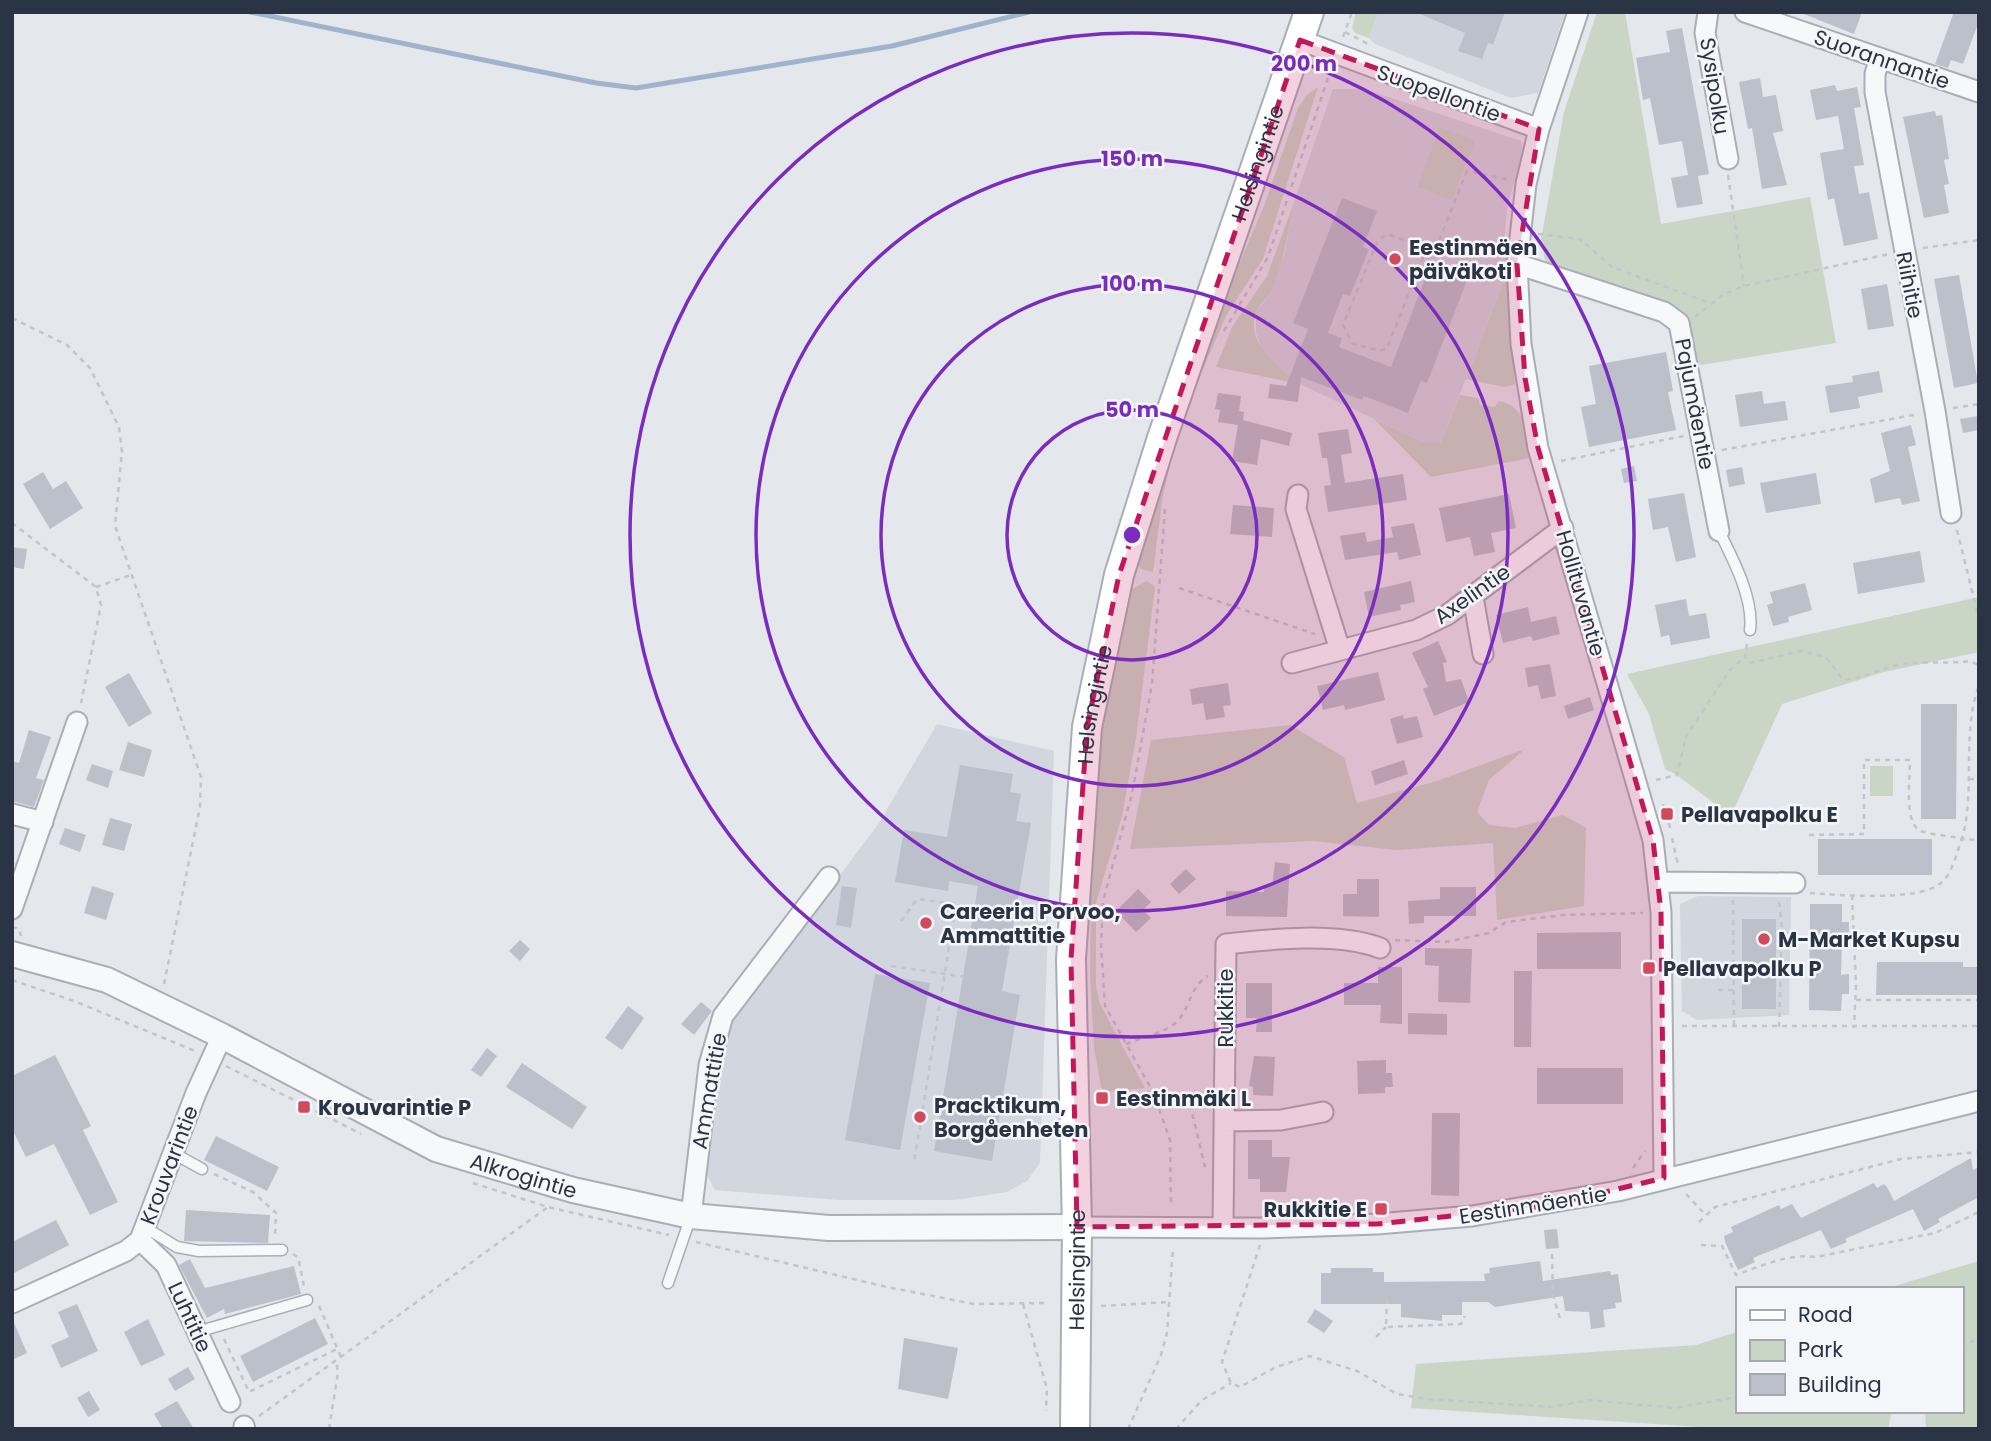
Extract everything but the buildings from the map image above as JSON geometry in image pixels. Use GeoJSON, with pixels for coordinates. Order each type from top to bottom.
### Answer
{"type":"FeatureCollection","features":[{"type":"Feature","properties":{"kind":"main road","name":"Helsingintie"},"geometry":{"type":"LineString","coordinates":[[1075,1429],[1077,1227],[1071,959],[1087,727],[1119,575],[1162,438],[1309,12]]}},
{"type":"Feature","properties":{"kind":"street","name":"Hollituvantie"},"geometry":{"type":"LineString","coordinates":[[1578,12],[1539,129],[1526,184],[1517,264],[1526,386],[1538,448],[1653,840],[1659,882],[1663,1003],[1664,1178]]}},
{"type":"Feature","properties":{"kind":"street","name":"Sysipolku"},"geometry":{"type":"LineString","coordinates":[[1708,12],[1705,33],[1728,159]]}},
{"type":"Feature","properties":{"kind":"street","name":"Suorannantie"},"geometry":{"type":"LineString","coordinates":[[1745,12],[1796,20],[1880,58],[1977,87]]}},
{"type":"Feature","properties":{"kind":"street","name":"Suopellontie"},"geometry":{"type":"LineString","coordinates":[[1300,40],[1539,129]]}},
{"type":"Feature","properties":{"kind":"street","name":"Riihitie"},"geometry":{"type":"LineString","coordinates":[[1880,58],[1875,74],[1875,92],[1935,411],[1951,513]]}},
{"type":"Feature","properties":{"kind":"street","name":"Pajumäentie"},"geometry":{"type":"LineString","coordinates":[[1517,264],[1664,312],[1679,323],[1719,531]]}},
{"type":"Feature","properties":{"kind":"street"},"geometry":{"type":"LineString","coordinates":[[1298,495],[1296,509],[1338,642]]}},
{"type":"Feature","properties":{"kind":"street","name":"Axelintie"},"geometry":{"type":"LineString","coordinates":[[1292,663],[1338,642],[1416,630],[1473,597],[1563,528]]}},
{"type":"Feature","properties":{"kind":"street"},"geometry":{"type":"LineString","coordinates":[[1473,597],[1483,654]]}},
{"type":"Feature","properties":{"kind":"street"},"geometry":{"type":"LineString","coordinates":[[12,909],[77,722]]}},
{"type":"Feature","properties":{"kind":"street"},"geometry":{"type":"LineString","coordinates":[[12,814],[43,822]]}},
{"type":"Feature","properties":{"kind":"street","name":"Ammattitie"},"geometry":{"type":"LineString","coordinates":[[691,1216],[709,1065],[723,1016],[829,877]]}},
{"type":"Feature","properties":{"kind":"street"},"geometry":{"type":"LineString","coordinates":[[1659,882],[1787,888]]}},
{"type":"Feature","properties":{"kind":"street","name":"Rukkitie"},"geometry":{"type":"LineString","coordinates":[[1223,1227],[1226,944],[1271,939],[1363,942],[1380,948]]}},
{"type":"Feature","properties":{"kind":"street","name":"Alkrogintie"},"geometry":{"type":"LineString","coordinates":[[12,954],[107,981],[222,1036],[436,1149],[573,1190],[691,1216],[829,1228],[1077,1227]]}},
{"type":"Feature","properties":{"kind":"street","name":"Krouvarintie"},"geometry":{"type":"LineString","coordinates":[[12,1303],[127,1251],[143,1234],[172,1153],[222,1036]]}},
{"type":"Feature","properties":{"kind":"street","name":"Eestinmäentie"},"geometry":{"type":"LineString","coordinates":[[1077,1227],[1377,1224],[1472,1216],[1570,1201],[1979,1101]]}},
{"type":"Feature","properties":{"kind":"street"},"geometry":{"type":"LineString","coordinates":[[1225,1121],[1281,1120],[1323,1112]]}},
{"type":"Feature","properties":{"kind":"street","name":"Luhtitie"},"geometry":{"type":"LineString","coordinates":[[143,1234],[166,1265],[230,1402]]}},
{"type":"Feature","properties":{"kind":"lane"},"geometry":{"type":"LineString","coordinates":[[1719,531],[1748,603],[1752,617],[1750,630]]}},
{"type":"Feature","properties":{"kind":"lane"},"geometry":{"type":"LineString","coordinates":[[172,1153],[202,1169]]}},
{"type":"Feature","properties":{"kind":"lane"},"geometry":{"type":"LineString","coordinates":[[668,1283],[691,1216]]}},
{"type":"Feature","properties":{"kind":"lane"},"geometry":{"type":"LineString","coordinates":[[143,1234],[177,1247],[199,1251],[278,1250]]}},
{"type":"Feature","properties":{"kind":"lane"},"geometry":{"type":"LineString","coordinates":[[197,1332],[307,1300]]}},
{"type":"Feature","properties":{"kind":"path"},"geometry":{"type":"LineString","coordinates":[[1222,338],[1268,257],[1352,12]]}},
{"type":"Feature","properties":{"kind":"path"},"geometry":{"type":"LineString","coordinates":[[1728,159],[1728,183],[1744,286]]}},
{"type":"Feature","properties":{"kind":"path"},"geometry":{"type":"LineString","coordinates":[[1427,248],[1387,348],[1380,351],[1352,343],[1343,326],[1378,240],[1387,234],[1427,248],[1435,251],[1467,171],[1516,181]]}},
{"type":"Feature","properties":{"kind":"path"},"geometry":{"type":"LineString","coordinates":[[1532,233],[1580,239],[1612,267],[1710,303]]}},
{"type":"Feature","properties":{"kind":"path"},"geometry":{"type":"LineString","coordinates":[[1680,331],[1710,303],[1744,286],[1903,251],[1979,240]]}},
{"type":"Feature","properties":{"kind":"path"},"geometry":{"type":"LineString","coordinates":[[12,318],[67,345],[90,368],[119,427],[122,451],[115,526],[201,778],[200,807],[158,1006]]}},
{"type":"Feature","properties":{"kind":"path"},"geometry":{"type":"LineString","coordinates":[[1705,453],[1979,404]]}},
{"type":"Feature","properties":{"kind":"path"},"geometry":{"type":"LineString","coordinates":[[1557,462],[1701,433]]}},
{"type":"Feature","properties":{"kind":"path"},"geometry":{"type":"LineString","coordinates":[[1166,503],[1152,684],[1132,794],[1103,901],[1102,991],[1105,1006],[1153,1092],[1170,1140],[1171,1205]]}},
{"type":"Feature","properties":{"kind":"path"},"geometry":{"type":"LineString","coordinates":[[12,523],[96,587],[101,605],[77,722]]}},
{"type":"Feature","properties":{"kind":"path"},"geometry":{"type":"LineString","coordinates":[[1958,533],[1979,619]]}},
{"type":"Feature","properties":{"kind":"path"},"geometry":{"type":"LineString","coordinates":[[96,587],[131,575]]}},
{"type":"Feature","properties":{"kind":"path"},"geometry":{"type":"LineString","coordinates":[[1179,588],[1338,642]]}},
{"type":"Feature","properties":{"kind":"path"},"geometry":{"type":"LineString","coordinates":[[1652,781],[1677,775],[1686,736],[1730,670],[1745,657],[1750,630]]}},
{"type":"Feature","properties":{"kind":"path"},"geometry":{"type":"LineString","coordinates":[[1745,657],[1751,663],[1801,651],[1815,654],[1826,657],[1843,680],[1866,677],[1884,668],[1905,664],[1971,661],[1979,666]]}},
{"type":"Feature","properties":{"kind":"path"},"geometry":{"type":"LineString","coordinates":[[1779,1027],[1782,927],[1787,888],[1852,894],[1924,893],[1941,883],[1949,873],[1969,816],[1970,723],[1979,685]]}},
{"type":"Feature","properties":{"kind":"path"},"geometry":{"type":"LineString","coordinates":[[1809,835],[1864,834],[1864,760],[1910,760],[1910,815],[1913,825],[1920,832],[1945,833],[1962,839],[1979,840]]}},
{"type":"Feature","properties":{"kind":"path"},"geometry":{"type":"LineString","coordinates":[[1969,779],[1979,779]]}},
{"type":"Feature","properties":{"kind":"path"},"geometry":{"type":"LineString","coordinates":[[1734,892],[1734,1027]]}},
{"type":"Feature","properties":{"kind":"path"},"geometry":{"type":"LineString","coordinates":[[1852,894],[1854,1028]]}},
{"type":"Feature","properties":{"kind":"path"},"geometry":{"type":"LineString","coordinates":[[901,921],[916,899],[956,904],[914,1163]]}},
{"type":"Feature","properties":{"kind":"path"},"geometry":{"type":"LineString","coordinates":[[1380,948],[1396,940],[1460,940],[1489,933],[1506,922],[1563,915],[1649,913]]}},
{"type":"Feature","properties":{"kind":"path"},"geometry":{"type":"LineString","coordinates":[[891,967],[967,976]]}},
{"type":"Feature","properties":{"kind":"path"},"geometry":{"type":"LineString","coordinates":[[1126,1044],[1172,1025],[1184,1013],[1202,979],[1225,969]]}},
{"type":"Feature","properties":{"kind":"path"},"geometry":{"type":"LineString","coordinates":[[1718,990],[1733,989]]}},
{"type":"Feature","properties":{"kind":"path"},"geometry":{"type":"LineString","coordinates":[[1855,1000],[1979,1000]]}},
{"type":"Feature","properties":{"kind":"path"},"geometry":{"type":"LineString","coordinates":[[1678,1026],[1979,1026]]}},
{"type":"Feature","properties":{"kind":"path"},"geometry":{"type":"LineString","coordinates":[[1074,1098],[1153,1092],[1180,1094],[1190,1104],[1205,1167]]}},
{"type":"Feature","properties":{"kind":"path"},"geometry":{"type":"LineString","coordinates":[[1628,1172],[1645,1151],[1662,1144]]}},
{"type":"Feature","properties":{"kind":"path"},"geometry":{"type":"LineString","coordinates":[[1699,1222],[1715,1207],[1901,1158],[1979,1152]]}},
{"type":"Feature","properties":{"kind":"path"},"geometry":{"type":"LineString","coordinates":[[202,1169],[267,1202],[276,1213],[278,1250]]}},
{"type":"Feature","properties":{"kind":"path"},"geometry":{"type":"LineString","coordinates":[[1686,1194],[1703,1212]]}},
{"type":"Feature","properties":{"kind":"path"},"geometry":{"type":"LineString","coordinates":[[244,1427],[548,1207]]}},
{"type":"Feature","properties":{"kind":"path"},"geometry":{"type":"LineString","coordinates":[[1701,1245],[1722,1246],[1736,1275],[1803,1255],[1816,1257],[1935,1233],[1979,1212]]}},
{"type":"Feature","properties":{"kind":"path"},"geometry":{"type":"LineString","coordinates":[[1261,1242],[1222,1362],[1231,1383],[1240,1387],[1276,1367],[1310,1356],[1357,1371],[1397,1394],[1427,1399],[1552,1407],[1589,1400],[1675,1408],[1736,1397]]}},
{"type":"Feature","properties":{"kind":"path"},"geometry":{"type":"LineString","coordinates":[[1128,1429],[1161,1355],[1169,1302],[1172,1248]]}},
{"type":"Feature","properties":{"kind":"path"},"geometry":{"type":"LineString","coordinates":[[1552,1254],[1553,1295],[1561,1322]]}},
{"type":"Feature","properties":{"kind":"path"},"geometry":{"type":"LineString","coordinates":[[1386,1328],[1387,1299]]}},
{"type":"Feature","properties":{"kind":"path"},"geometry":{"type":"LineString","coordinates":[[1101,1306],[1169,1302]]}},
{"type":"Feature","properties":{"kind":"path"},"geometry":{"type":"LineString","coordinates":[[1023,1304],[1047,1390],[1046,1411]]}},
{"type":"Feature","properties":{"kind":"path"},"geometry":{"type":"LineString","coordinates":[[1376,1337],[1386,1328],[1461,1324],[1465,1316]]}},
{"type":"Feature","properties":{"kind":"path"},"geometry":{"type":"LineString","coordinates":[[217,1326],[249,1392],[337,1349]]}},
{"type":"Feature","properties":{"kind":"path"},"geometry":{"type":"LineString","coordinates":[[1963,1346],[1979,1338]]}},
{"type":"Feature","properties":{"kind":"path"},"geometry":{"type":"LineString","coordinates":[[329,1429],[338,1372],[336,1361]]}},
{"type":"Feature","properties":{"kind":"path"},"geometry":{"type":"LineString","coordinates":[[1176,1429],[1202,1400],[1231,1383]]}},
{"type":"Feature","properties":{"kind":"highlighted area"},"geometry":{"type":"Polygon","coordinates":[[[1300,40],[1539,129],[1517,264],[1525,378],[1538,448],[1653,840],[1661,912],[1664,1178],[1546,1206],[1377,1224],[1077,1227],[1071,959],[1087,727],[1119,575],[1300,40]]]}},
{"type":"Feature","properties":{"kind":"shaded area"},"geometry":{"type":"Polygon","coordinates":[[[1378,12],[1565,12],[1538,93],[1511,98],[1375,44],[1369,38],[1378,12]]]}},
{"type":"Feature","properties":{"kind":"shaded area","name":"Eestinmäen päiväkoti"},"geometry":{"type":"Polygon","coordinates":[[[1333,89],[1364,89],[1521,141],[1523,152],[1507,207],[1504,243],[1509,266],[1441,443],[1419,440],[1300,384],[1264,355],[1256,333],[1256,312],[1271,292],[1285,253],[1293,205],[1333,89]]]}},
{"type":"Feature","properties":{"kind":"shaded area","name":"Careeria Porvoo, Ammattitie"},"geometry":{"type":"Polygon","coordinates":[[[937,724],[1054,751],[1040,1163],[1027,1181],[1007,1192],[955,1200],[839,1200],[715,1190],[702,1166],[716,1064],[729,1023],[879,823],[937,724]]]}},
{"type":"Feature","properties":{"kind":"shaded area"},"geometry":{"type":"Polygon","coordinates":[[[1698,896],[1791,897],[1789,1015],[1697,1020],[1682,1011],[1680,904],[1698,896]]]}},
{"type":"Feature","properties":{"kind":"green space"},"geometry":{"type":"Polygon","coordinates":[[[1356,12],[1378,12],[1369,38],[1355,33],[1352,28],[1356,12]]]}},
{"type":"Feature","properties":{"kind":"green space"},"geometry":{"type":"Polygon","coordinates":[[[1597,12],[1625,12],[1661,224],[1810,197],[1836,343],[1701,365],[1695,355],[1687,322],[1674,309],[1641,294],[1550,265],[1545,260],[1541,240],[1564,112],[1597,12]]]}},
{"type":"Feature","properties":{"kind":"green space"},"geometry":{"type":"Polygon","coordinates":[[[1318,87],[1263,259],[1227,314],[1202,371],[1217,316],[1264,206],[1298,108],[1307,95],[1318,87]]]}},
{"type":"Feature","properties":{"kind":"green space"},"geometry":{"type":"Polygon","coordinates":[[[1440,127],[1475,141],[1452,200],[1417,187],[1440,127]]]}},
{"type":"Feature","properties":{"kind":"green space"},"geometry":{"type":"Polygon","coordinates":[[[1293,205],[1280,269],[1271,292],[1257,311],[1254,323],[1259,344],[1274,362],[1300,384],[1216,367],[1232,327],[1267,276],[1293,205]]]}},
{"type":"Feature","properties":{"kind":"green space"},"geometry":{"type":"Polygon","coordinates":[[[1509,266],[1515,384],[1505,387],[1466,379],[1509,266]]]}},
{"type":"Feature","properties":{"kind":"green space"},"geometry":{"type":"Polygon","coordinates":[[[1460,395],[1478,398],[1480,405],[1495,407],[1498,401],[1515,408],[1526,430],[1530,458],[1431,477],[1374,419],[1419,440],[1441,443],[1460,395]]]}},
{"type":"Feature","properties":{"kind":"green space"},"geometry":{"type":"Polygon","coordinates":[[[1174,449],[1163,494],[1153,572],[1141,569],[1137,562],[1174,449]]]}},
{"type":"Feature","properties":{"kind":"green space"},"geometry":{"type":"Polygon","coordinates":[[[1147,581],[1155,587],[1136,738],[1122,816],[1096,903],[1096,986],[1100,1004],[1145,1088],[1105,1092],[1101,1087],[1094,1047],[1090,976],[1092,818],[1102,731],[1132,589],[1147,581]]]}},
{"type":"Feature","properties":{"kind":"green space"},"geometry":{"type":"Polygon","coordinates":[[[1979,597],[1979,652],[1884,672],[1782,704],[1731,816],[1665,769],[1649,714],[1627,674],[1979,597]]]}},
{"type":"Feature","properties":{"kind":"green space"},"geometry":{"type":"Polygon","coordinates":[[[1290,725],[1344,757],[1357,803],[1437,781],[1525,749],[1489,780],[1477,812],[1489,825],[1515,828],[1563,815],[1586,828],[1584,906],[1497,920],[1493,843],[1397,850],[1313,841],[1130,849],[1151,740],[1290,725]]]}},
{"type":"Feature","properties":{"kind":"green space"},"geometry":{"type":"Polygon","coordinates":[[[1870,766],[1893,766],[1893,796],[1870,796],[1870,766]]]}},
{"type":"Feature","properties":{"kind":"green space"},"geometry":{"type":"Polygon","coordinates":[[[1979,1261],[1979,1429],[1926,1429],[1925,1413],[1963,1413],[1963,1287],[1891,1287],[1979,1261]]]}},
{"type":"Feature","properties":{"kind":"green space"},"geometry":{"type":"Polygon","coordinates":[[[1736,1332],[1736,1413],[1895,1413],[1891,1414],[1888,1429],[1731,1429],[1411,1408],[1416,1364],[1696,1345],[1736,1332]]]}},
{"type":"Feature","properties":{"kind":"waterway"},"geometry":{"type":"LineString","coordinates":[[250,12],[596,83],[636,88],[892,46],[1029,12]]}},
{"type":"Feature","properties":{"kind":"place","name":"Eestinmäen päiväkoti"},"geometry":{"type":"Point","coordinates":[1395,259]}},
{"type":"Feature","properties":{"kind":"place","name":"Pellavapolku E"},"geometry":{"type":"Point","coordinates":[1667,814]}},
{"type":"Feature","properties":{"kind":"place","name":"Careeria Porvoo, Ammattitie"},"geometry":{"type":"Point","coordinates":[926,923]}},
{"type":"Feature","properties":{"kind":"place","name":"M-Market Kupsu"},"geometry":{"type":"Point","coordinates":[1764,939]}},
{"type":"Feature","properties":{"kind":"place","name":"Pellavapolku P"},"geometry":{"type":"Point","coordinates":[1649,968]}},
{"type":"Feature","properties":{"kind":"place","name":"Eestinmäki L"},"geometry":{"type":"Point","coordinates":[1102,1098]}},
{"type":"Feature","properties":{"kind":"place","name":"Krouvarintie P"},"geometry":{"type":"Point","coordinates":[304,1107]}},
{"type":"Feature","properties":{"kind":"place","name":"Pracktikum, Borgåenheten"},"geometry":{"type":"Point","coordinates":[920,1117]}},
{"type":"Feature","properties":{"kind":"place","name":"Rukkitie E"},"geometry":{"type":"Point","coordinates":[1381,1209]}}]}
